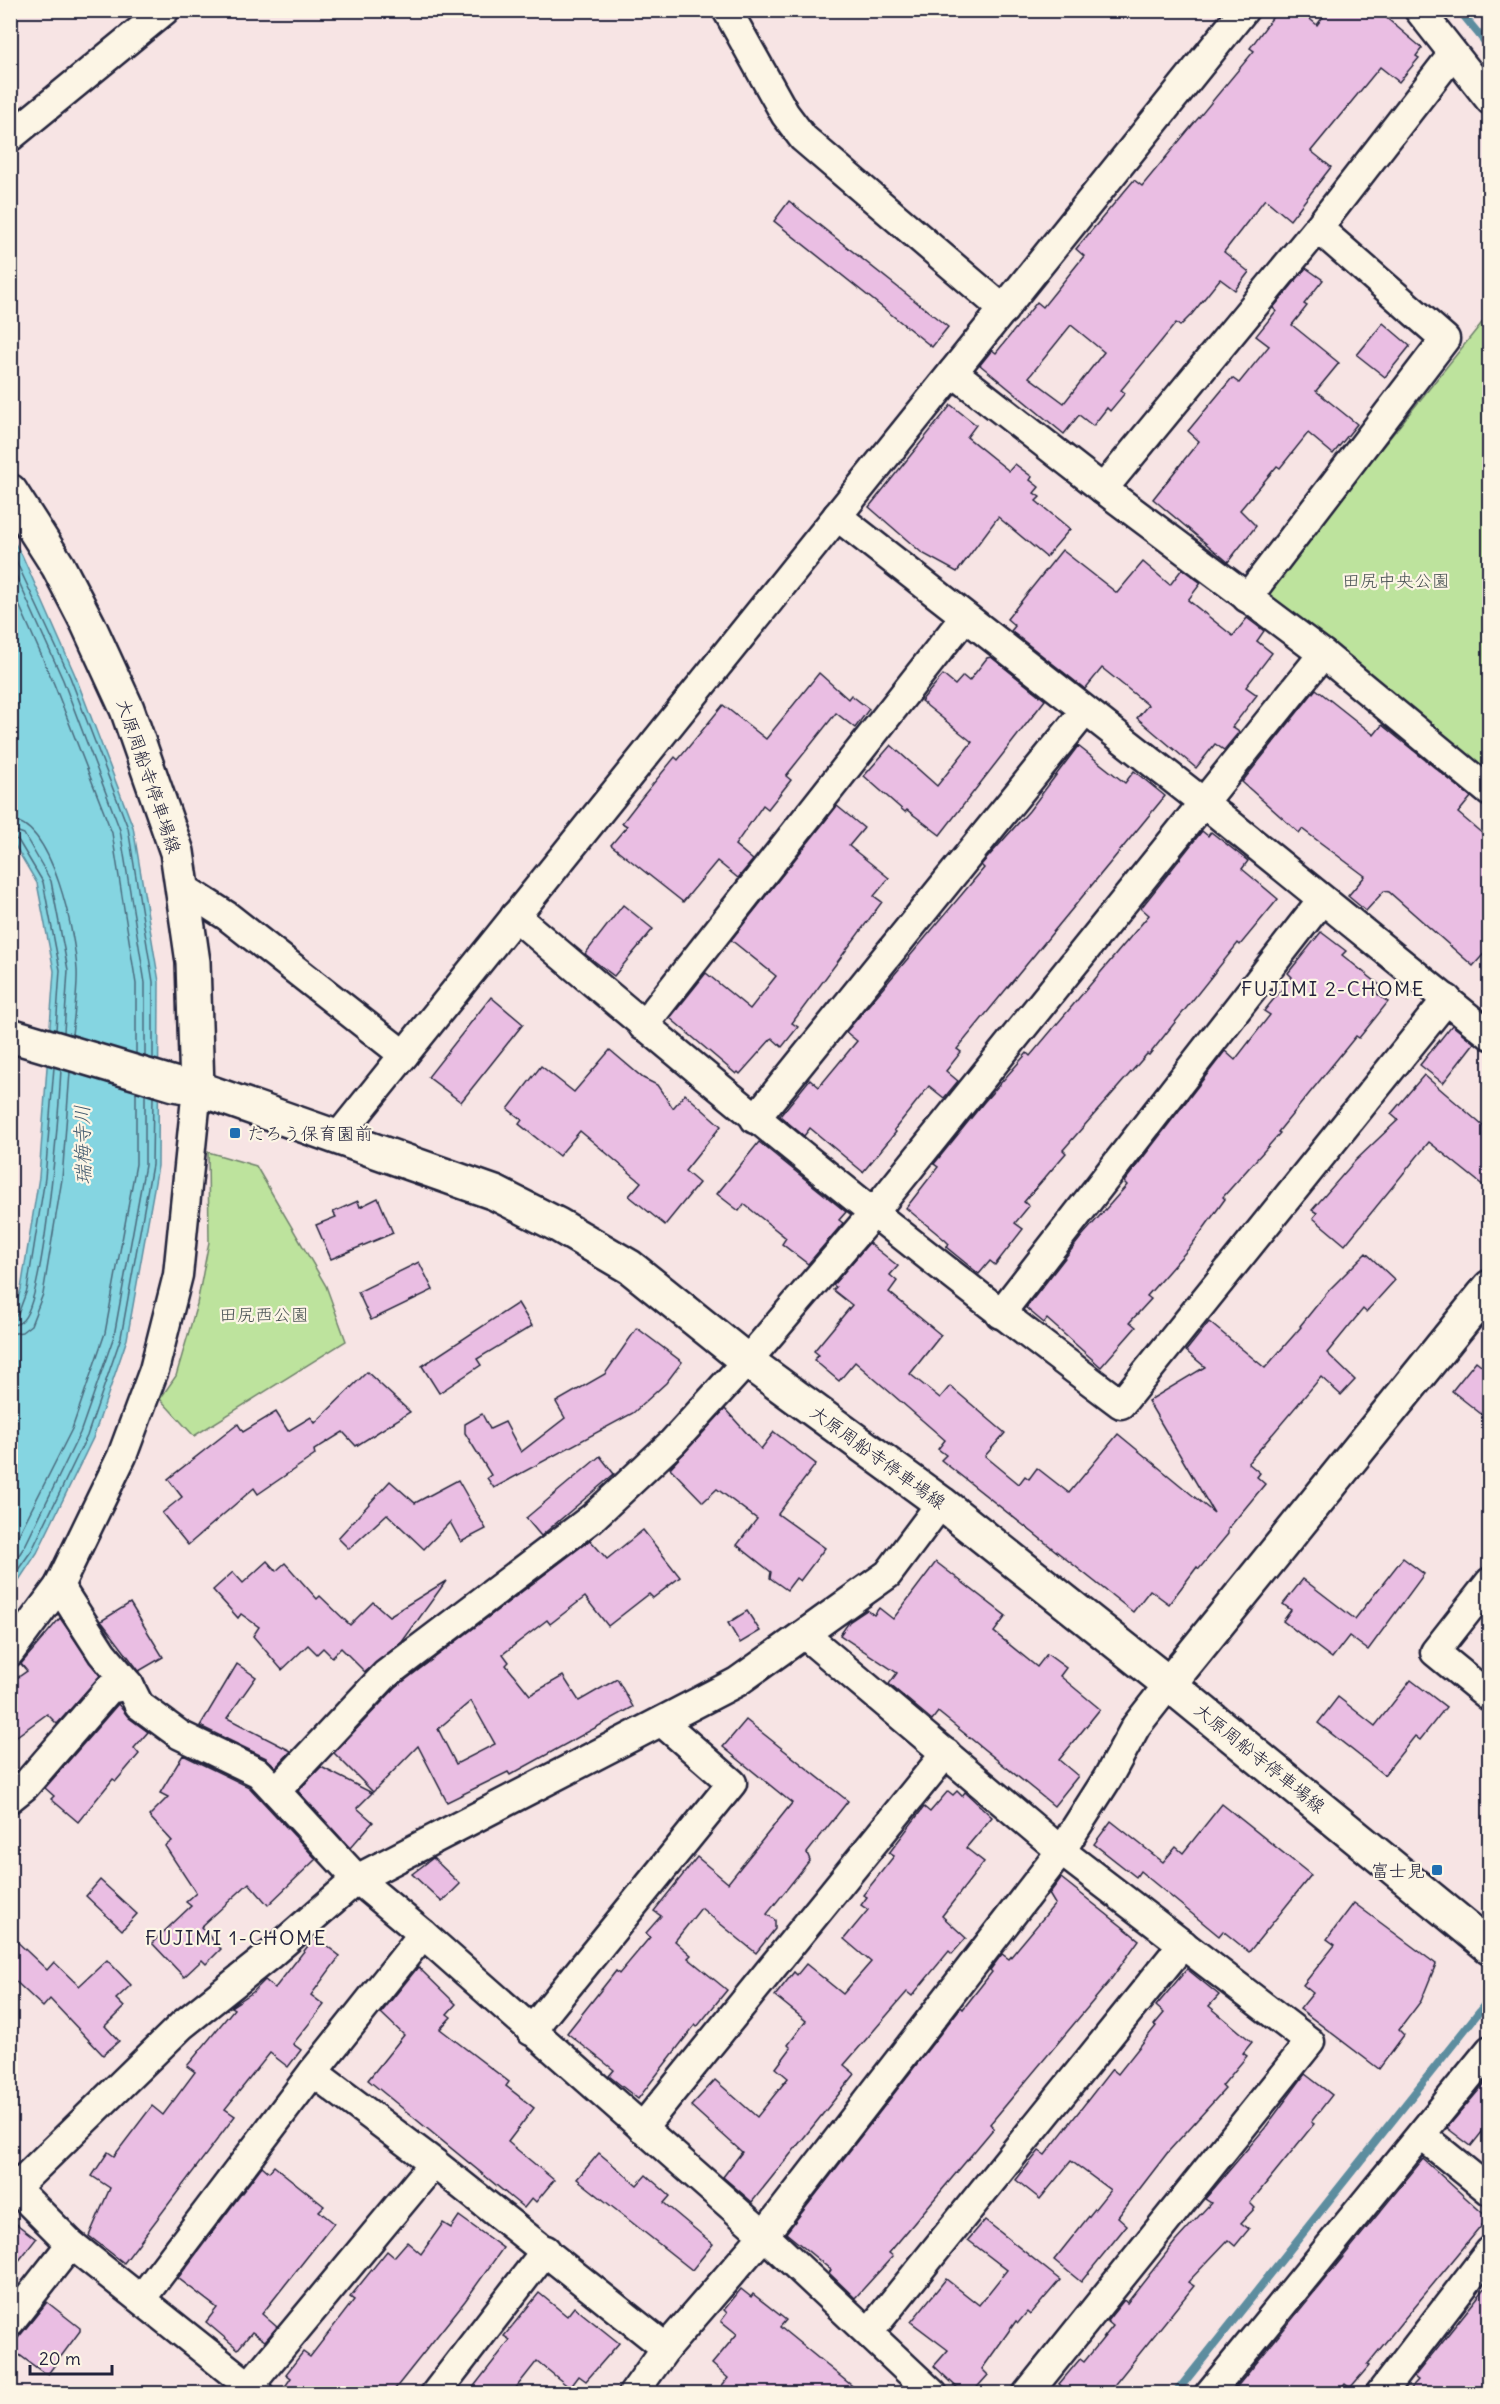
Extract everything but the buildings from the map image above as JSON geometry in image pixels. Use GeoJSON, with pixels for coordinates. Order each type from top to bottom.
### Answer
{"type":"FeatureCollection","features":[{"type":"Feature","properties":{"kind":"main road","name":"大原周船寺停車場線"},"geometry":{"type":"LineString","coordinates":[[10,491],[58,566],[127,709],[177,852],[193,963],[185,1086],[495,1193],[558,1225],[630,1268],[747,1361],[941,1503],[1169,1684],[1490,1947]]}},
{"type":"Feature","properties":{"kind":"main road"},"geometry":{"type":"LineString","coordinates":[[10,1035],[185,1086]]}},
{"type":"Feature","properties":{"kind":"main road"},"geometry":{"type":"LineString","coordinates":[[1169,1684],[1490,1287]]}},
{"type":"Feature","properties":{"kind":"street"},"geometry":{"type":"LineString","coordinates":[[10,137],[165,10]]}},
{"type":"Feature","properties":{"kind":"street"},"geometry":{"type":"LineString","coordinates":[[727,10],[785,114],[803,138],[1004,310]]}},
{"type":"Feature","properties":{"kind":"street"},"geometry":{"type":"LineString","coordinates":[[338,1137],[1244,10]]}},
{"type":"Feature","properties":{"kind":"street"},"geometry":{"type":"LineString","coordinates":[[1419,10],[1490,100]]}},
{"type":"Feature","properties":{"kind":"street"},"geometry":{"type":"LineString","coordinates":[[1103,489],[1318,228],[1453,54]]}},
{"type":"Feature","properties":{"kind":"street"},"geometry":{"type":"LineString","coordinates":[[1247,598],[1444,339],[1318,228]]}},
{"type":"Feature","properties":{"kind":"street"},"geometry":{"type":"LineString","coordinates":[[953,372],[1103,489],[1323,654],[1490,792]]}},
{"type":"Feature","properties":{"kind":"street"},"geometry":{"type":"LineString","coordinates":[[837,516],[964,618],[1204,803],[1321,901],[1490,1035]]}},
{"type":"Feature","properties":{"kind":"street"},"geometry":{"type":"LineString","coordinates":[[643,1026],[964,618]]}},
{"type":"Feature","properties":{"kind":"street"},"geometry":{"type":"LineString","coordinates":[[276,1791],[385,1675],[592,1518],[674,1442],[747,1361],[875,1211],[1323,654]]}},
{"type":"Feature","properties":{"kind":"street"},"geometry":{"type":"LineString","coordinates":[[755,1119],[1085,711]]}},
{"type":"Feature","properties":{"kind":"street"},"geometry":{"type":"LineString","coordinates":[[183,888],[227,916],[404,1055]]}},
{"type":"Feature","properties":{"kind":"street"},"geometry":{"type":"LineString","coordinates":[[1000,1314],[1321,901]]}},
{"type":"Feature","properties":{"kind":"street"},"geometry":{"type":"LineString","coordinates":[[515,916],[755,1119],[875,1211],[1000,1314],[1121,1404],[1447,999]]}},
{"type":"Feature","properties":{"kind":"street"},"geometry":{"type":"LineString","coordinates":[[10,1652],[58,1586],[122,1456],[154,1370],[178,1275],[185,1086]]}},
{"type":"Feature","properties":{"kind":"street"},"geometry":{"type":"LineString","coordinates":[[434,2163],[254,2390],[71,2244],[13,2186],[182,2025],[271,1954],[357,1879],[737,1682],[888,1574],[941,1503]]}},
{"type":"Feature","properties":{"kind":"street"},"geometry":{"type":"LineString","coordinates":[[1490,1582],[1435,1652],[1490,1696]]}},
{"type":"Feature","properties":{"kind":"street"},"geometry":{"type":"LineString","coordinates":[[58,1586],[102,1653],[129,1685],[139,1705],[180,1735],[259,1773],[357,1879],[423,1934],[764,2235],[870,2331],[933,2394]]}},
{"type":"Feature","properties":{"kind":"street"},"geometry":{"type":"LineString","coordinates":[[805,1635],[1061,1851],[1310,2042],[1027,2394]]}},
{"type":"Feature","properties":{"kind":"street"},"geometry":{"type":"LineString","coordinates":[[633,2394],[666,2348],[764,2235],[1061,1851],[1107,1779],[1136,1726],[1169,1684]]}},
{"type":"Feature","properties":{"kind":"street"},"geometry":{"type":"LineString","coordinates":[[10,1798],[25,1786],[109,1689],[129,1685]]}},
{"type":"Feature","properties":{"kind":"street"},"geometry":{"type":"LineString","coordinates":[[531,2031],[732,1783],[662,1722]]}},
{"type":"Feature","properties":{"kind":"street"},"geometry":{"type":"LineString","coordinates":[[642,2128],[946,1753]]}},
{"type":"Feature","properties":{"kind":"street"},"geometry":{"type":"LineString","coordinates":[[141,2299],[313,2072],[423,1934]]}},
{"type":"Feature","properties":{"kind":"street"},"geometry":{"type":"LineString","coordinates":[[870,2331],[1183,1944]]}},
{"type":"Feature","properties":{"kind":"street"},"geometry":{"type":"LineString","coordinates":[[1209,2394],[1490,2050]]}},
{"type":"Feature","properties":{"kind":"street"},"geometry":{"type":"LineString","coordinates":[[313,2072],[546,2250],[666,2348]]}},
{"type":"Feature","properties":{"kind":"street"},"geometry":{"type":"LineString","coordinates":[[1421,2135],[1490,2191]]}},
{"type":"Feature","properties":{"kind":"street"},"geometry":{"type":"LineString","coordinates":[[10,2322],[71,2244]]}},
{"type":"Feature","properties":{"kind":"street"},"geometry":{"type":"LineString","coordinates":[[435,2394],[546,2250]]}},
{"type":"Feature","properties":{"kind":"street"},"geometry":{"type":"LineString","coordinates":[[1380,2394],[1490,2251]]}},
{"type":"Feature","properties":{"kind":"green space","name":"田尻中央公園"},"geometry":{"type":"Polygon","coordinates":[[[1489,314],[1489,776],[1264,595],[1489,314]]]}},
{"type":"Feature","properties":{"kind":"green space","name":"田尻西公園"},"geometry":{"type":"Polygon","coordinates":[[[208,1152],[256,1166],[326,1286],[346,1341],[194,1436],[160,1399],[176,1376],[197,1304],[209,1242],[208,1152]]]}},
{"type":"Feature","properties":{"kind":"water","name":"瑞梅寺川"},"geometry":{"type":"Polygon","coordinates":[[[11,537],[22,555],[75,675],[133,827],[159,982],[158,1166],[127,1339],[93,1438],[37,1553],[11,1592],[11,1319],[21,1289],[39,1177],[54,971],[37,883],[11,839],[11,537]]]}},
{"type":"Feature","properties":{"kind":"waterway"},"geometry":{"type":"LineString","coordinates":[[1459,10],[1490,48]]}},
{"type":"Feature","properties":{"kind":"waterway"},"geometry":{"type":"LineString","coordinates":[[1175,2394],[1490,1998]]}},
{"type":"Feature","properties":{"kind":"place","name":"たろう保育園前"},"geometry":{"type":"Point","coordinates":[235,1133]}},
{"type":"Feature","properties":{"kind":"place","name":"富士見"},"geometry":{"type":"Point","coordinates":[1437,1870]}},
{"type":"Feature","properties":{"kind":"district","name":"FUJIMI 2-CHOME"},"geometry":{"type":"Point","coordinates":[1333,988]}},
{"type":"Feature","properties":{"kind":"district","name":"FUJIMI 1-CHOME"},"geometry":{"type":"Point","coordinates":[236,1937]}}]}
